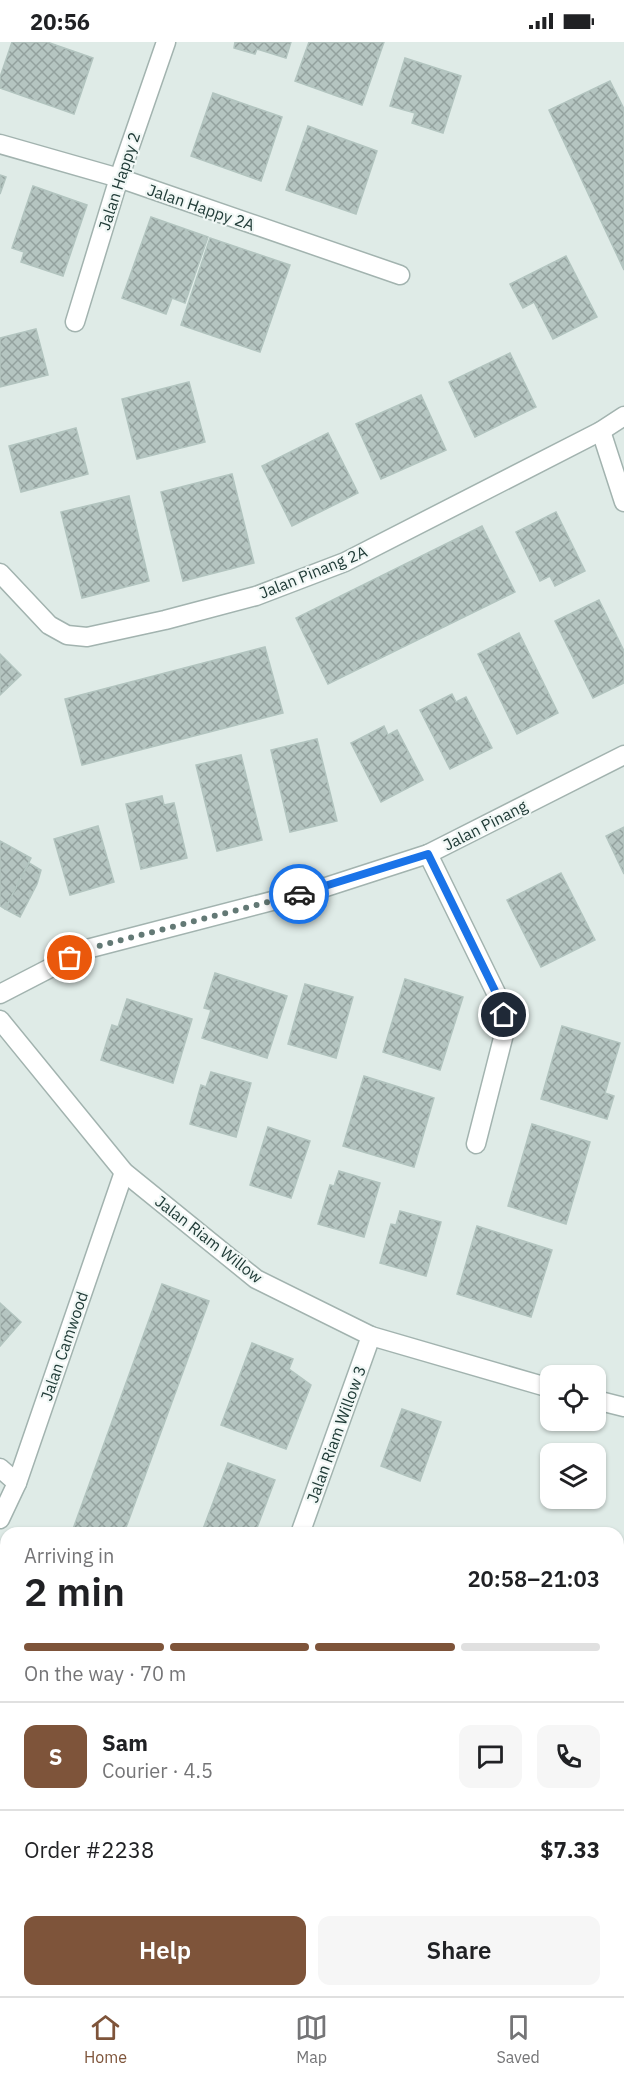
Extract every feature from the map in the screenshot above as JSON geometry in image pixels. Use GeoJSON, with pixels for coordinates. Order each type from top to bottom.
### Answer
{"type":"FeatureCollection","features":[{"type":"Feature","properties":{"kind":"street","name":"Jalan Happy 2"},"geometry":{"type":"LineString","coordinates":[[75,322],[119,178],[166,42]]}},
{"type":"Feature","properties":{"kind":"street","name":"Jalan Happy 2A"},"geometry":{"type":"LineString","coordinates":[[0,144],[119,178],[400,275]]}},
{"type":"Feature","properties":{"kind":"street","name":"Jalan Pinang 2A"},"geometry":{"type":"LineString","coordinates":[[0,573],[50,625],[67,635],[87,637],[165,620],[256,596],[345,562],[601,431],[624,416]]}},
{"type":"Feature","properties":{"kind":"street"},"geometry":{"type":"LineString","coordinates":[[601,431],[624,502]]}},
{"type":"Feature","properties":{"kind":"street","name":"Jalan Pinang"},"geometry":{"type":"LineString","coordinates":[[0,994],[87,949],[326,887],[428,854],[624,755]]}},
{"type":"Feature","properties":{"kind":"street"},"geometry":{"type":"LineString","coordinates":[[428,854],[498,997],[504,1015],[503,1038],[476,1144]]}},
{"type":"Feature","properties":{"kind":"street","name":"Jalan Riam Willow"},"geometry":{"type":"LineString","coordinates":[[0,1020],[124,1172],[256,1279],[371,1336],[540,1385]]}},
{"type":"Feature","properties":{"kind":"street","name":"Jalan Camwood"},"geometry":{"type":"LineString","coordinates":[[0,1519],[17,1483],[124,1172]]}},
{"type":"Feature","properties":{"kind":"street","name":"Jalan Riam Willow 3"},"geometry":{"type":"LineString","coordinates":[[302,1527],[371,1336]]}},
{"type":"Feature","properties":{"kind":"street"},"geometry":{"type":"LineString","coordinates":[[606,1402],[624,1407]]}},
{"type":"Feature","properties":{"kind":"street"},"geometry":{"type":"LineString","coordinates":[[0,1468],[17,1483]]}},
{"type":"Feature","properties":{"kind":"building"},"geometry":{"type":"Polygon","coordinates":[[[12,42],[47,42],[93,58],[74,114],[0,88],[0,77],[12,42]]]}},
{"type":"Feature","properties":{"kind":"building"},"geometry":{"type":"Polygon","coordinates":[[[235,42],[291,42],[286,58],[257,49],[255,54],[234,48],[235,42]]]}},
{"type":"Feature","properties":{"kind":"building"},"geometry":{"type":"Polygon","coordinates":[[[309,42],[384,42],[362,105],[295,81],[309,42]]]}},
{"type":"Feature","properties":{"kind":"building"},"geometry":{"type":"Polygon","coordinates":[[[405,58],[461,76],[443,133],[412,123],[415,113],[390,106],[405,58]]]}},
{"type":"Feature","properties":{"kind":"building"},"geometry":{"type":"Polygon","coordinates":[[[610,81],[624,109],[624,270],[549,110],[610,81]]]}},
{"type":"Feature","properties":{"kind":"building"},"geometry":{"type":"Polygon","coordinates":[[[213,93],[282,117],[261,181],[191,156],[213,93]]]}},
{"type":"Feature","properties":{"kind":"building"},"geometry":{"type":"Polygon","coordinates":[[[308,126],[377,151],[356,214],[286,190],[308,126]]]}},
{"type":"Feature","properties":{"kind":"building"},"geometry":{"type":"Polygon","coordinates":[[[0,175],[6,177],[0,194],[0,175]]]}},
{"type":"Feature","properties":{"kind":"building"},"geometry":{"type":"Polygon","coordinates":[[[33,186],[87,205],[63,276],[21,262],[24,252],[12,248],[33,186]]]}},
{"type":"Feature","properties":{"kind":"building"},"geometry":{"type":"Polygon","coordinates":[[[151,217],[208,237],[185,303],[172,298],[166,314],[122,298],[151,217]]]}},
{"type":"Feature","properties":{"kind":"building"},"geometry":{"type":"Polygon","coordinates":[[[210,238],[290,265],[260,352],[181,325],[210,238]]]}},
{"type":"Feature","properties":{"kind":"building"},"geometry":{"type":"Polygon","coordinates":[[[566,256],[597,317],[553,339],[534,302],[523,308],[510,284],[566,256]]]}},
{"type":"Feature","properties":{"kind":"building"},"geometry":{"type":"Polygon","coordinates":[[[36,329],[48,375],[0,387],[0,338],[36,329]]]}},
{"type":"Feature","properties":{"kind":"building"},"geometry":{"type":"Polygon","coordinates":[[[510,353],[536,407],[475,437],[449,382],[510,353]]]}},
{"type":"Feature","properties":{"kind":"building"},"geometry":{"type":"Polygon","coordinates":[[[189,382],[205,442],[137,459],[122,399],[189,382]]]}},
{"type":"Feature","properties":{"kind":"building"},"geometry":{"type":"Polygon","coordinates":[[[421,395],[446,450],[381,479],[356,424],[421,395]]]}},
{"type":"Feature","properties":{"kind":"building"},"geometry":{"type":"Polygon","coordinates":[[[76,428],[88,474],[21,492],[9,446],[76,428]]]}},
{"type":"Feature","properties":{"kind":"building"},"geometry":{"type":"Polygon","coordinates":[[[328,433],[358,493],[292,526],[262,466],[328,433]]]}},
{"type":"Feature","properties":{"kind":"building"},"geometry":{"type":"Polygon","coordinates":[[[232,474],[254,563],[183,581],[161,492],[232,474]]]}},
{"type":"Feature","properties":{"kind":"building"},"geometry":{"type":"Polygon","coordinates":[[[129,496],[149,581],[82,598],[61,512],[129,496]]]}},
{"type":"Feature","properties":{"kind":"building"},"geometry":{"type":"Polygon","coordinates":[[[556,512],[585,571],[555,586],[550,576],[540,581],[516,532],[556,512]]]}},
{"type":"Feature","properties":{"kind":"building"},"geometry":{"type":"Polygon","coordinates":[[[482,526],[515,592],[328,684],[296,618],[482,526]]]}},
{"type":"Feature","properties":{"kind":"building"},"geometry":{"type":"Polygon","coordinates":[[[599,600],[624,651],[624,683],[593,698],[555,621],[599,600]]]}},
{"type":"Feature","properties":{"kind":"building"},"geometry":{"type":"Polygon","coordinates":[[[519,633],[558,713],[517,734],[478,654],[519,633]]]}},
{"type":"Feature","properties":{"kind":"building"},"geometry":{"type":"Polygon","coordinates":[[[265,647],[283,713],[82,765],[65,699],[265,647]]]}},
{"type":"Feature","properties":{"kind":"building"},"geometry":{"type":"Polygon","coordinates":[[[0,654],[21,675],[0,695],[0,654]]]}},
{"type":"Feature","properties":{"kind":"building"},"geometry":{"type":"Polygon","coordinates":[[[452,694],[456,702],[466,697],[492,748],[450,769],[420,710],[452,694]]]}},
{"type":"Feature","properties":{"kind":"building"},"geometry":{"type":"Polygon","coordinates":[[[384,726],[388,735],[397,730],[423,780],[381,802],[351,743],[384,726]]]}},
{"type":"Feature","properties":{"kind":"building"},"geometry":{"type":"Polygon","coordinates":[[[317,739],[337,821],[290,832],[271,750],[317,739]]]}},
{"type":"Feature","properties":{"kind":"building"},"geometry":{"type":"Polygon","coordinates":[[[241,755],[262,840],[217,851],[196,765],[241,755]]]}},
{"type":"Feature","properties":{"kind":"building"},"geometry":{"type":"Polygon","coordinates":[[[162,796],[164,805],[174,803],[187,858],[141,869],[126,804],[162,796]]]}},
{"type":"Feature","properties":{"kind":"building"},"geometry":{"type":"Polygon","coordinates":[[[98,826],[114,882],[70,895],[54,839],[98,826]]]}},
{"type":"Feature","properties":{"kind":"building"},"geometry":{"type":"Polygon","coordinates":[[[624,827],[624,874],[606,836],[624,827]]]}},
{"type":"Feature","properties":{"kind":"building"},"geometry":{"type":"Polygon","coordinates":[[[0,841],[31,858],[5,909],[0,906],[0,841]]]}},
{"type":"Feature","properties":{"kind":"building"},"geometry":{"type":"Polygon","coordinates":[[[29,863],[41,870],[37,884],[20,917],[5,909],[29,863]]]}},
{"type":"Feature","properties":{"kind":"building"},"geometry":{"type":"Polygon","coordinates":[[[561,873],[595,940],[541,967],[507,900],[561,873]]]}},
{"type":"Feature","properties":{"kind":"building"},"geometry":{"type":"Polygon","coordinates":[[[215,973],[287,996],[267,1058],[202,1038],[211,1010],[204,1008],[215,973]]]}},
{"type":"Feature","properties":{"kind":"building"},"geometry":{"type":"Polygon","coordinates":[[[405,979],[463,997],[440,1070],[383,1052],[405,979]]]}},
{"type":"Feature","properties":{"kind":"building"},"geometry":{"type":"Polygon","coordinates":[[[305,984],[353,997],[336,1058],[288,1044],[305,984]]]}},
{"type":"Feature","properties":{"kind":"building"},"geometry":{"type":"Polygon","coordinates":[[[127,999],[192,1019],[173,1083],[101,1060],[112,1025],[118,1027],[127,999]]]}},
{"type":"Feature","properties":{"kind":"building"},"geometry":{"type":"Polygon","coordinates":[[[562,1026],[620,1043],[605,1093],[614,1096],[607,1119],[541,1099],[562,1026]]]}},
{"type":"Feature","properties":{"kind":"building"},"geometry":{"type":"Polygon","coordinates":[[[211,1072],[251,1083],[236,1137],[190,1124],[201,1085],[206,1087],[211,1072]]]}},
{"type":"Feature","properties":{"kind":"building"},"geometry":{"type":"Polygon","coordinates":[[[364,1076],[434,1098],[414,1167],[343,1146],[364,1076]]]}},
{"type":"Feature","properties":{"kind":"building"},"geometry":{"type":"Polygon","coordinates":[[[532,1124],[590,1142],[566,1224],[508,1206],[532,1124]]]}},
{"type":"Feature","properties":{"kind":"building"},"geometry":{"type":"Polygon","coordinates":[[[268,1127],[310,1141],[291,1198],[250,1185],[268,1127]]]}},
{"type":"Feature","properties":{"kind":"building"},"geometry":{"type":"Polygon","coordinates":[[[339,1171],[380,1183],[364,1237],[318,1224],[330,1185],[334,1186],[339,1171]]]}},
{"type":"Feature","properties":{"kind":"building"},"geometry":{"type":"Polygon","coordinates":[[[400,1211],[441,1222],[426,1276],[380,1263],[391,1224],[396,1225],[400,1211]]]}},
{"type":"Feature","properties":{"kind":"building"},"geometry":{"type":"Polygon","coordinates":[[[477,1226],[552,1250],[531,1317],[457,1294],[477,1226]]]}},
{"type":"Feature","properties":{"kind":"building"},"geometry":{"type":"Polygon","coordinates":[[[162,1284],[209,1301],[126,1527],[74,1527],[162,1284]]]}},
{"type":"Feature","properties":{"kind":"building"},"geometry":{"type":"Polygon","coordinates":[[[0,1303],[21,1322],[0,1346],[0,1303]]]}},
{"type":"Feature","properties":{"kind":"building"},"geometry":{"type":"Polygon","coordinates":[[[252,1343],[293,1359],[289,1369],[311,1385],[286,1449],[221,1425],[252,1343]]]}},
{"type":"Feature","properties":{"kind":"building"},"geometry":{"type":"Polygon","coordinates":[[[402,1409],[441,1422],[420,1481],[381,1466],[402,1409]]]}},
{"type":"Feature","properties":{"kind":"building"},"geometry":{"type":"Polygon","coordinates":[[[228,1463],[275,1480],[257,1527],[204,1527],[228,1463]]]}},
{"type":"Feature","properties":{"kind":"way so far"},"geometry":{"type":"LineString","coordinates":[[70,958],[87,949],[299,894]]}},
{"type":"Feature","properties":{"kind":"route"},"geometry":{"type":"LineString","coordinates":[[299,894],[428,854],[498,997],[504,1015]]}}]}
